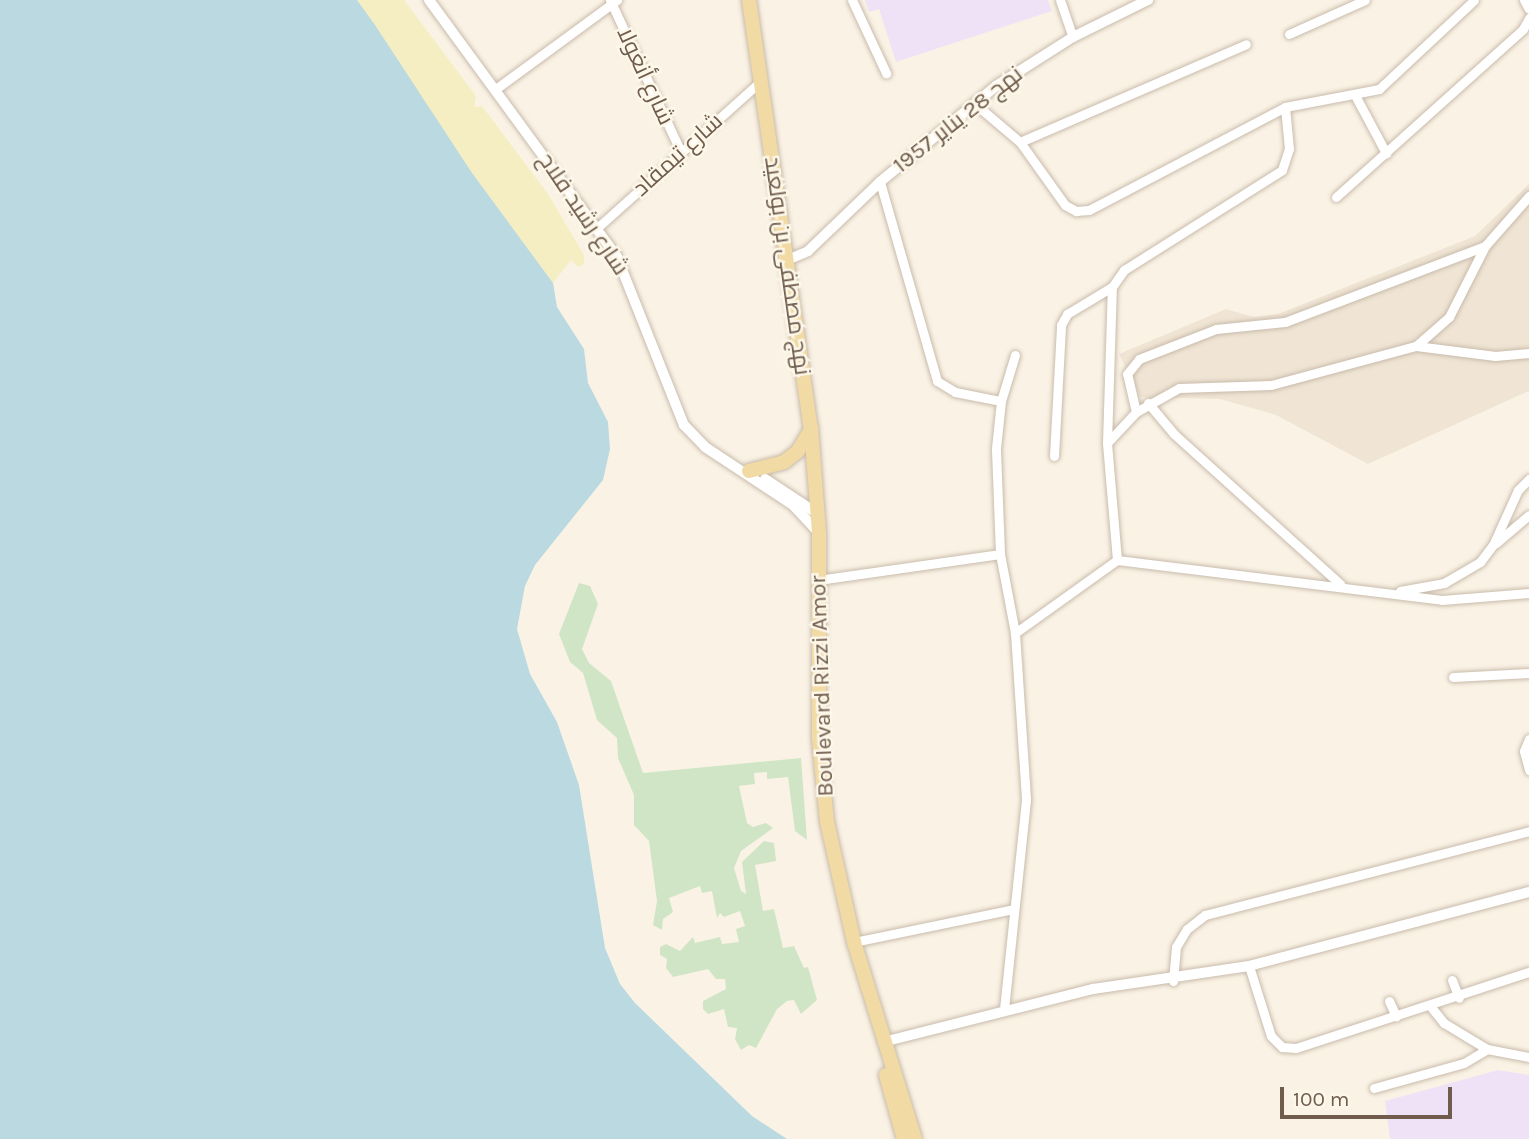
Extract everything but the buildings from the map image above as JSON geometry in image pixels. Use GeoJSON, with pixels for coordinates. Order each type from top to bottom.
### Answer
{"type":"FeatureCollection","features":[{"type":"Feature","properties":{"kind":"main road","name":"نهج مصطفى بن بولعيد"},"geometry":{"type":"LineString","coordinates":[[749,0],[811,428],[819,533]]}},
{"type":"Feature","properties":{"kind":"main road"},"geometry":{"type":"LineString","coordinates":[[743,469],[784,462],[798,451],[811,428]]}},
{"type":"Feature","properties":{"kind":"main road","name":"Boulevard Rizzi Amor"},"geometry":{"type":"LineString","coordinates":[[819,533],[822,780],[827,822],[854,942],[915,1139]]}},
{"type":"Feature","properties":{"kind":"main road","name":"Boulevard Rizzi Amor"},"geometry":{"type":"LineString","coordinates":[[883,1042],[883,1066],[904,1139]]}},
{"type":"Feature","properties":{"kind":"street","name":"شارع رشيد فلاح"},"geometry":{"type":"LineString","coordinates":[[429,0],[497,89],[626,273],[678,417],[697,440],[818,514]]}},
{"type":"Feature","properties":{"kind":"street"},"geometry":{"type":"LineString","coordinates":[[852,0],[886,74]]}},
{"type":"Feature","properties":{"kind":"street"},"geometry":{"type":"LineString","coordinates":[[1060,0],[1073,37]]}},
{"type":"Feature","properties":{"kind":"street","name":"نهج 28 يناير 1957"},"geometry":{"type":"LineString","coordinates":[[785,261],[808,251],[880,182],[974,103],[1073,37],[1148,0]]}},
{"type":"Feature","properties":{"kind":"street"},"geometry":{"type":"LineString","coordinates":[[1289,34],[1365,0]]}},
{"type":"Feature","properties":{"kind":"street"},"geometry":{"type":"LineString","coordinates":[[974,103],[1020,142],[1065,205],[1083,211],[1285,107],[1356,97],[1386,84],[1474,0]]}},
{"type":"Feature","properties":{"kind":"street"},"geometry":{"type":"LineString","coordinates":[[1524,0],[1529,9]]}},
{"type":"Feature","properties":{"kind":"street"},"geometry":{"type":"LineString","coordinates":[[497,89],[613,1]]}},
{"type":"Feature","properties":{"kind":"street","name":"شارع أنغولا"},"geometry":{"type":"LineString","coordinates":[[613,1],[681,152]]}},
{"type":"Feature","properties":{"kind":"street"},"geometry":{"type":"LineString","coordinates":[[1336,197],[1523,29],[1529,18]]}},
{"type":"Feature","properties":{"kind":"street"},"geometry":{"type":"LineString","coordinates":[[1020,142],[1246,44]]}},
{"type":"Feature","properties":{"kind":"street","name":"شارع تيمقاد"},"geometry":{"type":"LineString","coordinates":[[597,228],[760,82]]}},
{"type":"Feature","properties":{"kind":"street"},"geometry":{"type":"LineString","coordinates":[[1356,97],[1386,153]]}},
{"type":"Feature","properties":{"kind":"street"},"geometry":{"type":"LineString","coordinates":[[1054,456],[1061,326],[1067,314],[1112,287],[1124,270],[1282,170],[1289,149],[1285,107]]}},
{"type":"Feature","properties":{"kind":"street"},"geometry":{"type":"LineString","coordinates":[[880,182],[937,381],[955,392],[1002,401]]}},
{"type":"Feature","properties":{"kind":"street"},"geometry":{"type":"LineString","coordinates":[[1416,346],[1449,317],[1485,246],[1529,196]]}},
{"type":"Feature","properties":{"kind":"street"},"geometry":{"type":"LineString","coordinates":[[1136,412],[1127,374],[1139,359],[1226,326],[1271,327],[1485,246]]}},
{"type":"Feature","properties":{"kind":"street"},"geometry":{"type":"LineString","coordinates":[[1112,287],[1107,443],[1117,560]]}},
{"type":"Feature","properties":{"kind":"street"},"geometry":{"type":"LineString","coordinates":[[1107,443],[1136,412],[1179,388],[1271,386],[1416,346],[1495,356],[1529,353]]}},
{"type":"Feature","properties":{"kind":"street"},"geometry":{"type":"LineString","coordinates":[[1004,1010],[1026,800],[1015,633],[1000,554],[995,474],[1002,401],[1015,355]]}},
{"type":"Feature","properties":{"kind":"street"},"geometry":{"type":"LineString","coordinates":[[1148,403],[1174,434],[1340,584]]}},
{"type":"Feature","properties":{"kind":"street","name":"شارع رشيد فلاح"},"geometry":{"type":"LineString","coordinates":[[743,469],[793,505],[819,533]]}},
{"type":"Feature","properties":{"kind":"street"},"geometry":{"type":"LineString","coordinates":[[1493,545],[1518,490],[1529,479]]}},
{"type":"Feature","properties":{"kind":"street"},"geometry":{"type":"LineString","coordinates":[[1382,593],[1422,588],[1462,576],[1529,515]]}},
{"type":"Feature","properties":{"kind":"street"},"geometry":{"type":"LineString","coordinates":[[818,580],[1000,554]]}},
{"type":"Feature","properties":{"kind":"street"},"geometry":{"type":"LineString","coordinates":[[1015,633],[1117,560],[1340,584],[1382,593],[1442,600],[1529,593]]}},
{"type":"Feature","properties":{"kind":"street"},"geometry":{"type":"LineString","coordinates":[[1453,677],[1529,673]]}},
{"type":"Feature","properties":{"kind":"street"},"geometry":{"type":"LineString","coordinates":[[1529,739],[1524,751],[1529,770]]}},
{"type":"Feature","properties":{"kind":"street"},"geometry":{"type":"LineString","coordinates":[[1173,981],[1176,947],[1187,929],[1205,915],[1529,831]]}},
{"type":"Feature","properties":{"kind":"street"},"geometry":{"type":"LineString","coordinates":[[883,1042],[1004,1010],[1113,986],[1173,981],[1249,966],[1529,892]]}},
{"type":"Feature","properties":{"kind":"street"},"geometry":{"type":"LineString","coordinates":[[854,942],[1014,909]]}},
{"type":"Feature","properties":{"kind":"street"},"geometry":{"type":"LineString","coordinates":[[1249,966],[1271,1036],[1282,1047],[1296,1048],[1459,998],[1529,972]]}},
{"type":"Feature","properties":{"kind":"street"},"geometry":{"type":"LineString","coordinates":[[1452,980],[1459,998]]}},
{"type":"Feature","properties":{"kind":"street"},"geometry":{"type":"LineString","coordinates":[[1389,1001],[1396,1016]]}},
{"type":"Feature","properties":{"kind":"street"},"geometry":{"type":"LineString","coordinates":[[1431,1007],[1444,1023],[1487,1049],[1529,1057]]}},
{"type":"Feature","properties":{"kind":"street"},"geometry":{"type":"LineString","coordinates":[[1374,1088],[1464,1063],[1487,1049]]}},
{"type":"Feature","properties":{"kind":"shaded area"},"geometry":{"type":"Polygon","coordinates":[[[865,0],[1048,0],[1052,11],[896,62],[879,9],[869,12],[865,0]]]}},
{"type":"Feature","properties":{"kind":"shaded area"},"geometry":{"type":"Polygon","coordinates":[[[1529,184],[1529,391],[1368,464],[1276,415],[1220,399],[1140,397],[1119,354],[1226,309],[1254,317],[1278,314],[1475,236],[1529,184]]]}},
{"type":"Feature","properties":{"kind":"shaded area"},"geometry":{"type":"Polygon","coordinates":[[[1498,1070],[1529,1075],[1529,1139],[1390,1139],[1385,1101],[1498,1070]]]}},
{"type":"Feature","properties":{"kind":"green space"},"geometry":{"type":"Polygon","coordinates":[[[579,583],[590,586],[598,604],[582,649],[589,663],[611,681],[643,773],[801,758],[807,840],[795,831],[788,777],[767,779],[767,772],[754,773],[755,784],[739,786],[747,823],[753,827],[766,823],[773,828],[741,851],[734,868],[741,891],[746,894],[742,862],[764,841],[774,843],[776,861],[755,865],[763,911],[774,909],[783,948],[794,946],[804,968],[808,967],[817,1000],[801,1014],[794,1000],[787,1001],[777,1009],[756,1048],[749,1045],[741,1050],[735,1039],[737,1028],[728,1027],[724,1009],[708,1014],[703,1009],[703,1001],[726,989],[725,979],[716,979],[708,969],[673,977],[666,968],[667,959],[660,955],[660,947],[666,944],[680,951],[693,937],[695,943],[720,937],[722,944],[739,942],[736,929],[745,926],[740,911],[724,917],[720,913],[717,918],[712,891],[702,893],[700,886],[669,898],[673,912],[663,919],[662,930],[653,925],[657,901],[649,841],[634,825],[634,795],[618,758],[617,738],[597,720],[583,673],[570,662],[559,634],[579,583]]]}},
{"type":"Feature","properties":{"kind":"sand"},"geometry":{"type":"Polygon","coordinates":[[[357,0],[404,0],[476,96],[474,107],[482,106],[548,194],[584,255],[584,264],[578,267],[571,260],[553,283],[471,173],[357,0]]]}},
{"type":"Feature","properties":{"kind":"water"},"geometry":{"type":"Polygon","coordinates":[[[0,0],[357,0],[375,25],[472,173],[553,283],[557,307],[584,349],[588,383],[608,422],[610,449],[603,480],[535,565],[525,586],[517,629],[530,674],[557,722],[579,785],[605,948],[620,984],[635,1003],[752,1116],[787,1139],[0,1139],[0,0]]]}}]}
